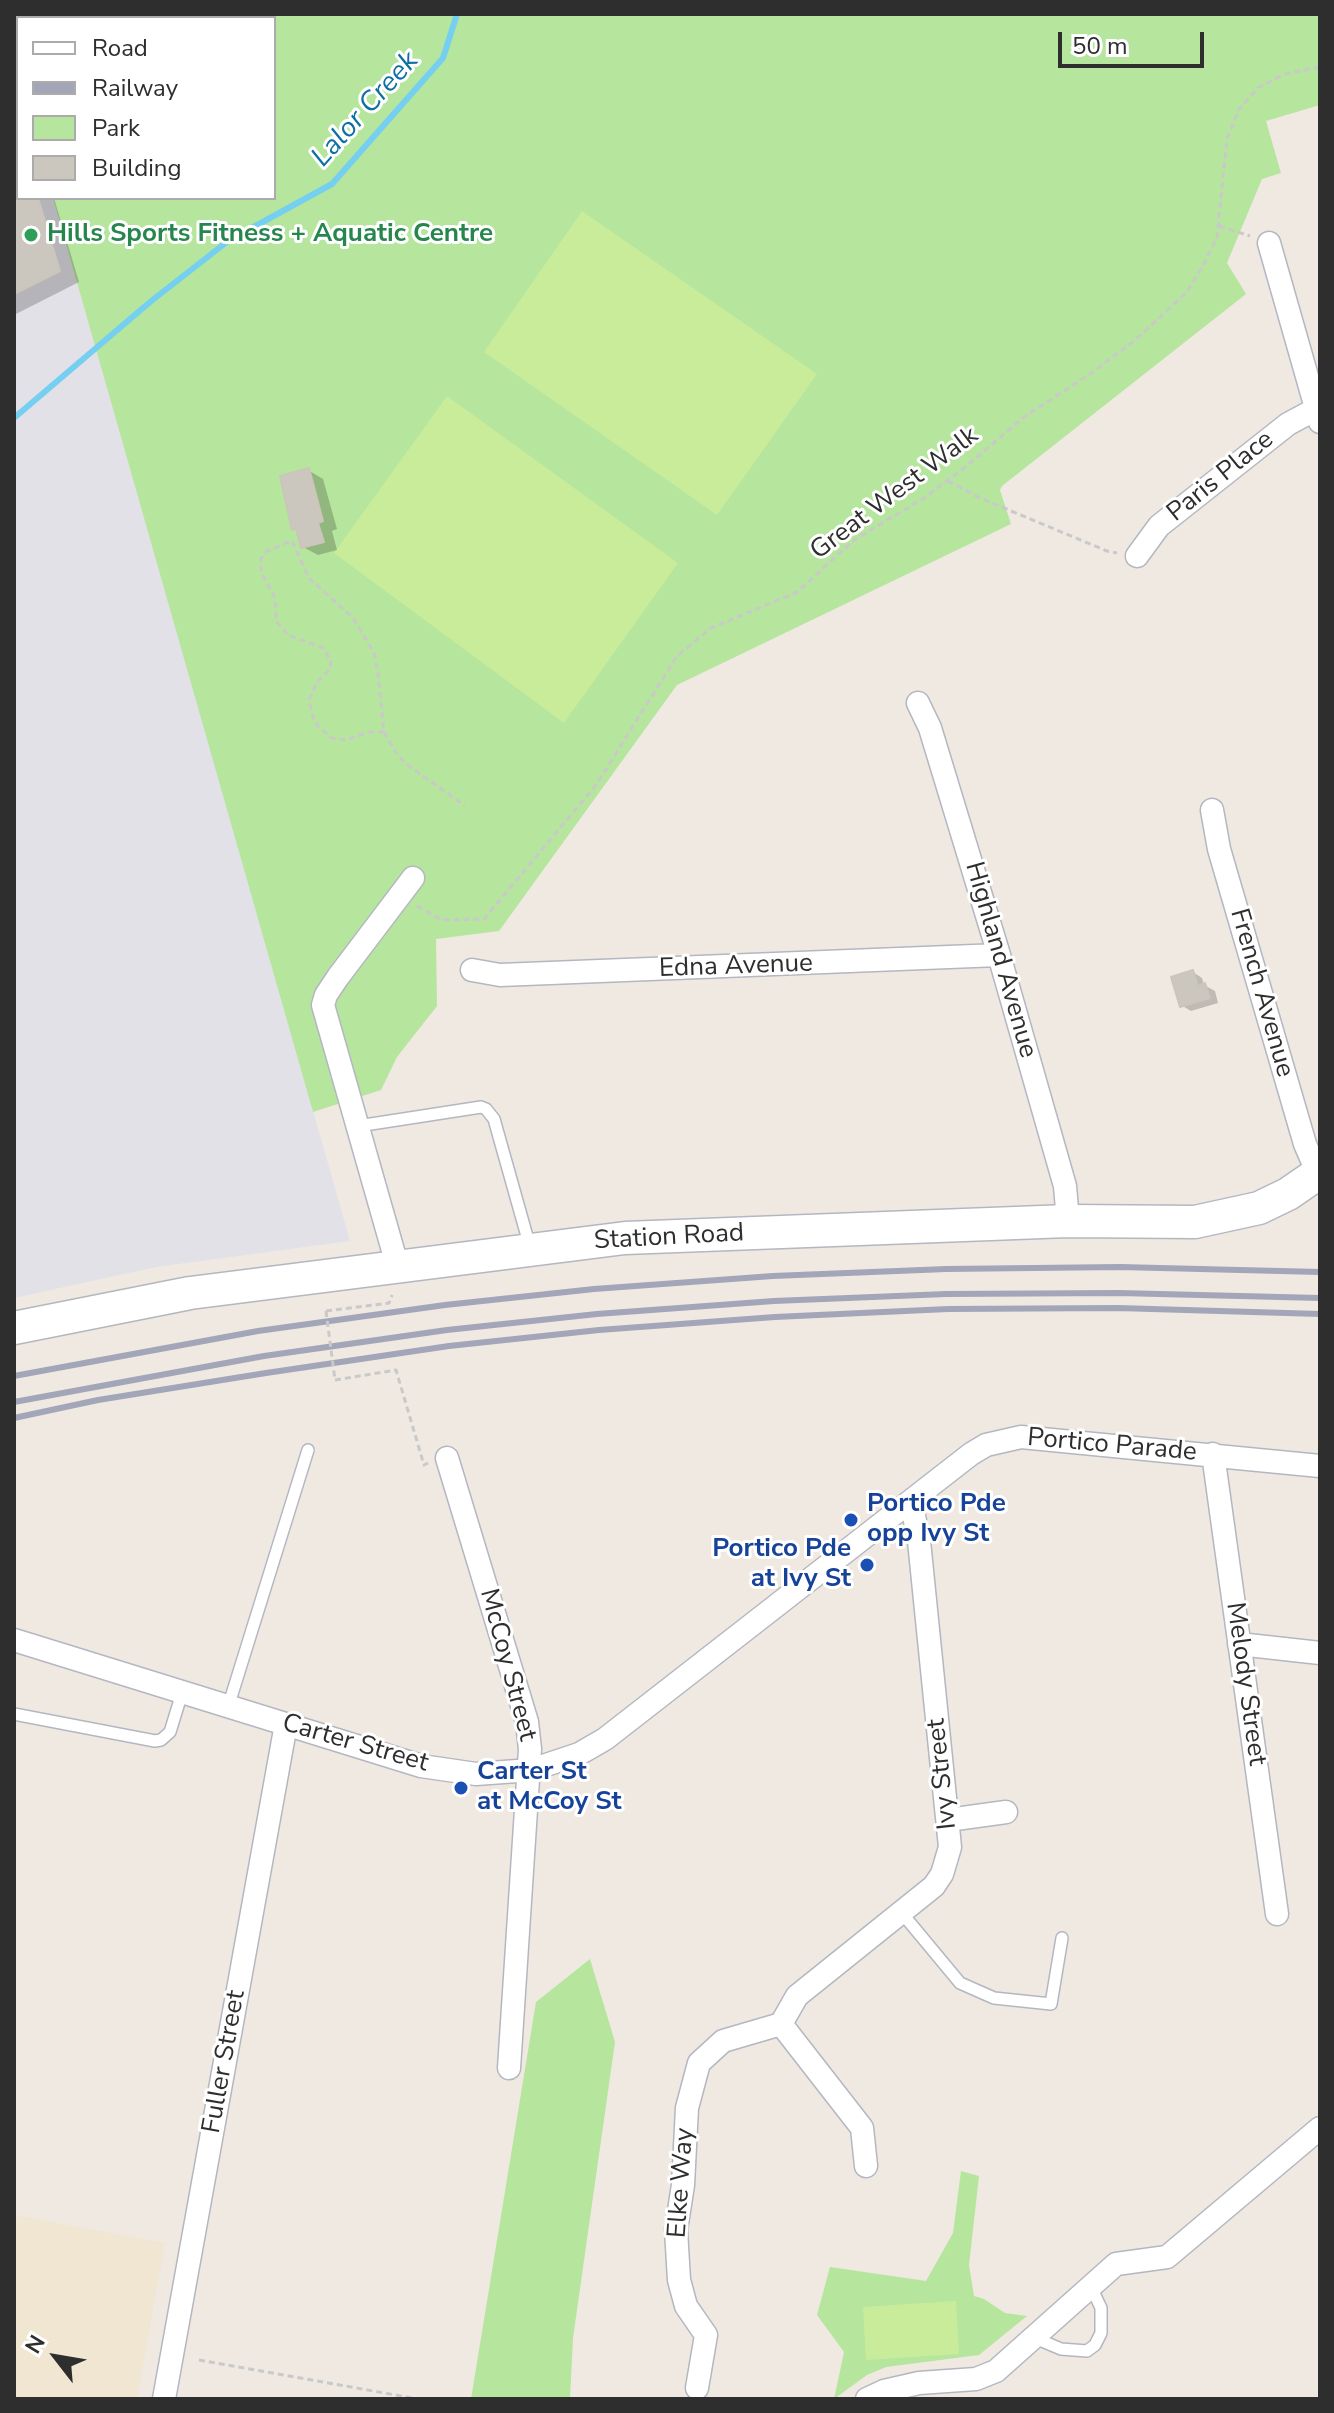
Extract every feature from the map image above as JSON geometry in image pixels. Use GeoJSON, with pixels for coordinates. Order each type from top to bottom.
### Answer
{"type":"FeatureCollection","features":[{"type":"Feature","properties":{"kind":"main road","name":"Station Road"},"geometry":{"type":"LineString","coordinates":[[14,1328],[190,1293],[625,1238],[1068,1221],[1195,1222],[1259,1208],[1288,1194],[1319,1173]]}},
{"type":"Feature","properties":{"kind":"street"},"geometry":{"type":"LineString","coordinates":[[1269,243],[1318,416]]}},
{"type":"Feature","properties":{"kind":"street","name":"Paris Place"},"geometry":{"type":"LineString","coordinates":[[1137,556],[1159,526],[1288,424],[1318,416]]}},
{"type":"Feature","properties":{"kind":"street","name":"Highland Avenue"},"geometry":{"type":"LineString","coordinates":[[918,703],[930,728],[999,955],[1065,1186],[1068,1221]]}},
{"type":"Feature","properties":{"kind":"street","name":"French Avenue"},"geometry":{"type":"LineString","coordinates":[[1212,810],[1223,864],[1305,1144],[1319,1173]]}},
{"type":"Feature","properties":{"kind":"street"},"geometry":{"type":"LineString","coordinates":[[398,1268],[323,1005],[338,977],[406,887]]}},
{"type":"Feature","properties":{"kind":"street","name":"Edna Avenue"},"geometry":{"type":"LineString","coordinates":[[472,970],[500,975],[999,955]]}},
{"type":"Feature","properties":{"kind":"street","name":"Portico Parade"},"geometry":{"type":"LineString","coordinates":[[531,1770],[579,1754],[605,1739],[971,1454],[1002,1440],[1021,1437],[1320,1466]]}},
{"type":"Feature","properties":{"kind":"street","name":"Melody Street"},"geometry":{"type":"LineString","coordinates":[[1213,1454],[1277,1914]]}},
{"type":"Feature","properties":{"kind":"street","name":"McCoy Street"},"geometry":{"type":"LineString","coordinates":[[447,1458],[527,1722],[531,1770],[509,2068]]}},
{"type":"Feature","properties":{"kind":"street","name":"Ivy Street"},"geometry":{"type":"LineString","coordinates":[[781,2024],[797,1996],[934,1886],[942,1874],[950,1847],[919,1541],[911,1501]]}},
{"type":"Feature","properties":{"kind":"street","name":"Carter Street"},"geometry":{"type":"LineString","coordinates":[[14,1640],[421,1766],[476,1774],[531,1770]]}},
{"type":"Feature","properties":{"kind":"street"},"geometry":{"type":"LineString","coordinates":[[1239,1644],[1320,1653]]}},
{"type":"Feature","properties":{"kind":"street","name":"Fuller Street"},"geometry":{"type":"LineString","coordinates":[[164,2399],[286,1724]]}},
{"type":"Feature","properties":{"kind":"street"},"geometry":{"type":"LineString","coordinates":[[948,1820],[1006,1812]]}},
{"type":"Feature","properties":{"kind":"street"},"geometry":{"type":"LineString","coordinates":[[781,2024],[862,2128],[866,2166]]}},
{"type":"Feature","properties":{"kind":"street","name":"Elke Way"},"geometry":{"type":"LineString","coordinates":[[697,2388],[706,2335],[686,2306],[679,2280],[676,2230],[683,2185],[687,2108],[699,2063],[723,2041],[781,2024]]}},
{"type":"Feature","properties":{"kind":"street"},"geometry":{"type":"LineString","coordinates":[[867,2399],[884,2391],[919,2383],[976,2379],[996,2371],[1116,2264],[1167,2257],[1320,2128]]}},
{"type":"Feature","properties":{"kind":"lane"},"geometry":{"type":"LineString","coordinates":[[358,1126],[481,1107],[486,1109],[494,1119],[531,1249]]}},
{"type":"Feature","properties":{"kind":"lane"},"geometry":{"type":"LineString","coordinates":[[228,1707],[308,1450]]}},
{"type":"Feature","properties":{"kind":"lane"},"geometry":{"type":"LineString","coordinates":[[14,1714],[155,1741],[170,1732],[182,1693]]}},
{"type":"Feature","properties":{"kind":"lane"},"geometry":{"type":"LineString","coordinates":[[901,1912],[960,1983],[994,1998],[1051,2004],[1062,1938]]}},
{"type":"Feature","properties":{"kind":"lane"},"geometry":{"type":"LineString","coordinates":[[1035,2338],[1061,2349],[1087,2351],[1095,2345],[1101,2333],[1101,2308],[1091,2287]]}},
{"type":"Feature","properties":{"kind":"path","name":"Great West Walk"},"geometry":{"type":"LineString","coordinates":[[406,887],[442,920],[484,919],[596,785],[677,656],[711,628],[797,592],[854,540],[924,498],[1024,417],[1093,372],[1144,332],[1186,293],[1217,237],[1227,139],[1239,109],[1259,87],[1285,74],[1320,67]]}},
{"type":"Feature","properties":{"kind":"path"},"geometry":{"type":"LineString","coordinates":[[1218,225],[1269,243]]}},
{"type":"Feature","properties":{"kind":"path"},"geometry":{"type":"LineString","coordinates":[[947,481],[1107,551],[1137,556]]}},
{"type":"Feature","properties":{"kind":"path"},"geometry":{"type":"LineString","coordinates":[[384,732],[369,732],[345,740],[332,738],[318,726],[309,700],[317,682],[330,669],[331,661],[323,648],[296,640],[281,629],[274,610],[275,598],[261,572],[261,559],[267,551],[292,541],[309,578],[354,619],[374,653],[384,732],[405,763],[465,806]]}},
{"type":"Feature","properties":{"kind":"path"},"geometry":{"type":"LineString","coordinates":[[377,1306],[326,1311],[335,1380],[396,1370],[424,1465],[447,1458]]}},
{"type":"Feature","properties":{"kind":"path"},"geometry":{"type":"LineString","coordinates":[[199,2360],[418,2399]]}},
{"type":"Feature","properties":{"kind":"shaded area"},"geometry":{"type":"Polygon","coordinates":[[[14,78],[16,200],[54,200],[350,1241],[156,1267],[14,1298],[14,78]]]}},
{"type":"Feature","properties":{"kind":"shaded area"},"geometry":{"type":"Polygon","coordinates":[[[14,2215],[165,2243],[137,2399],[14,2399],[14,2215]]]}},
{"type":"Feature","properties":{"kind":"green space"},"geometry":{"type":"Polygon","coordinates":[[[14,14],[1320,14],[1320,105],[1266,121],[1281,173],[1262,179],[1227,263],[1246,294],[1002,486],[1000,490],[1011,524],[677,685],[499,931],[436,939],[437,1006],[397,1057],[381,1090],[313,1112],[54,200],[276,200],[276,16],[16,16],[16,84],[14,14]]]}},
{"type":"Feature","properties":{"kind":"green space"},"geometry":{"type":"Polygon","coordinates":[[[582,211],[817,374],[717,515],[484,352],[582,211]]]}},
{"type":"Feature","properties":{"kind":"green space"},"geometry":{"type":"Polygon","coordinates":[[[447,396],[678,563],[564,723],[334,553],[447,396]]]}},
{"type":"Feature","properties":{"kind":"green space"},"geometry":{"type":"Polygon","coordinates":[[[590,1959],[615,2042],[573,2338],[570,2399],[471,2399],[536,2002],[590,1959]]]}},
{"type":"Feature","properties":{"kind":"green space"},"geometry":{"type":"Polygon","coordinates":[[[961,2171],[979,2176],[969,2265],[974,2296],[1005,2313],[1027,2316],[979,2355],[886,2367],[867,2375],[834,2399],[844,2352],[817,2315],[830,2267],[926,2281],[953,2233],[961,2171]]]}},
{"type":"Feature","properties":{"kind":"green space"},"geometry":{"type":"Polygon","coordinates":[[[956,2301],[959,2354],[866,2360],[863,2307],[956,2301]]]}},
{"type":"Feature","properties":{"kind":"building","name":"Hills Sports Fitness + Aquatic Centre"},"geometry":{"type":"Polygon","coordinates":[[[14,118],[16,200],[39,200],[60,271],[14,294],[14,118]]]}},
{"type":"Feature","properties":{"kind":"building"},"geometry":{"type":"Polygon","coordinates":[[[309,468],[323,521],[318,523],[324,542],[301,548],[296,528],[292,530],[280,476],[309,468]]]}},
{"type":"Feature","properties":{"kind":"building"},"geometry":{"type":"Polygon","coordinates":[[[1193,970],[1198,986],[1205,983],[1210,998],[1180,1007],[1171,977],[1193,970]]]}},
{"type":"Feature","properties":{"kind":"waterway","name":"Lalor Creek"},"geometry":{"type":"LineString","coordinates":[[14,418],[150,302],[228,241],[332,184],[443,58],[457,14]]}},
{"type":"Feature","properties":{"kind":"railway"},"geometry":{"type":"LineString","coordinates":[[14,1376],[258,1331],[445,1305],[594,1289],[773,1276],[946,1269],[1120,1267],[1320,1272]]}},
{"type":"Feature","properties":{"kind":"railway"},"geometry":{"type":"LineString","coordinates":[[14,1402],[264,1356],[447,1330],[597,1314],[774,1301],[946,1294],[1119,1293],[1320,1298]]}},
{"type":"Feature","properties":{"kind":"railway"},"geometry":{"type":"LineString","coordinates":[[14,1418],[98,1400],[266,1373],[449,1346],[599,1330],[775,1317],[948,1309],[1118,1308],[1320,1314]]}},
{"type":"Feature","properties":{"kind":"place","name":"Hills Sports Fitness + Aquatic Centre"},"geometry":{"type":"Point","coordinates":[31,235]}},
{"type":"Feature","properties":{"kind":"place","name":"Portico Pde opp Ivy St"},"geometry":{"type":"Point","coordinates":[851,1520]}},
{"type":"Feature","properties":{"kind":"place","name":"Portico Pde at Ivy St"},"geometry":{"type":"Point","coordinates":[867,1565]}},
{"type":"Feature","properties":{"kind":"place","name":"Carter St at McCoy St"},"geometry":{"type":"Point","coordinates":[461,1788]}}]}
